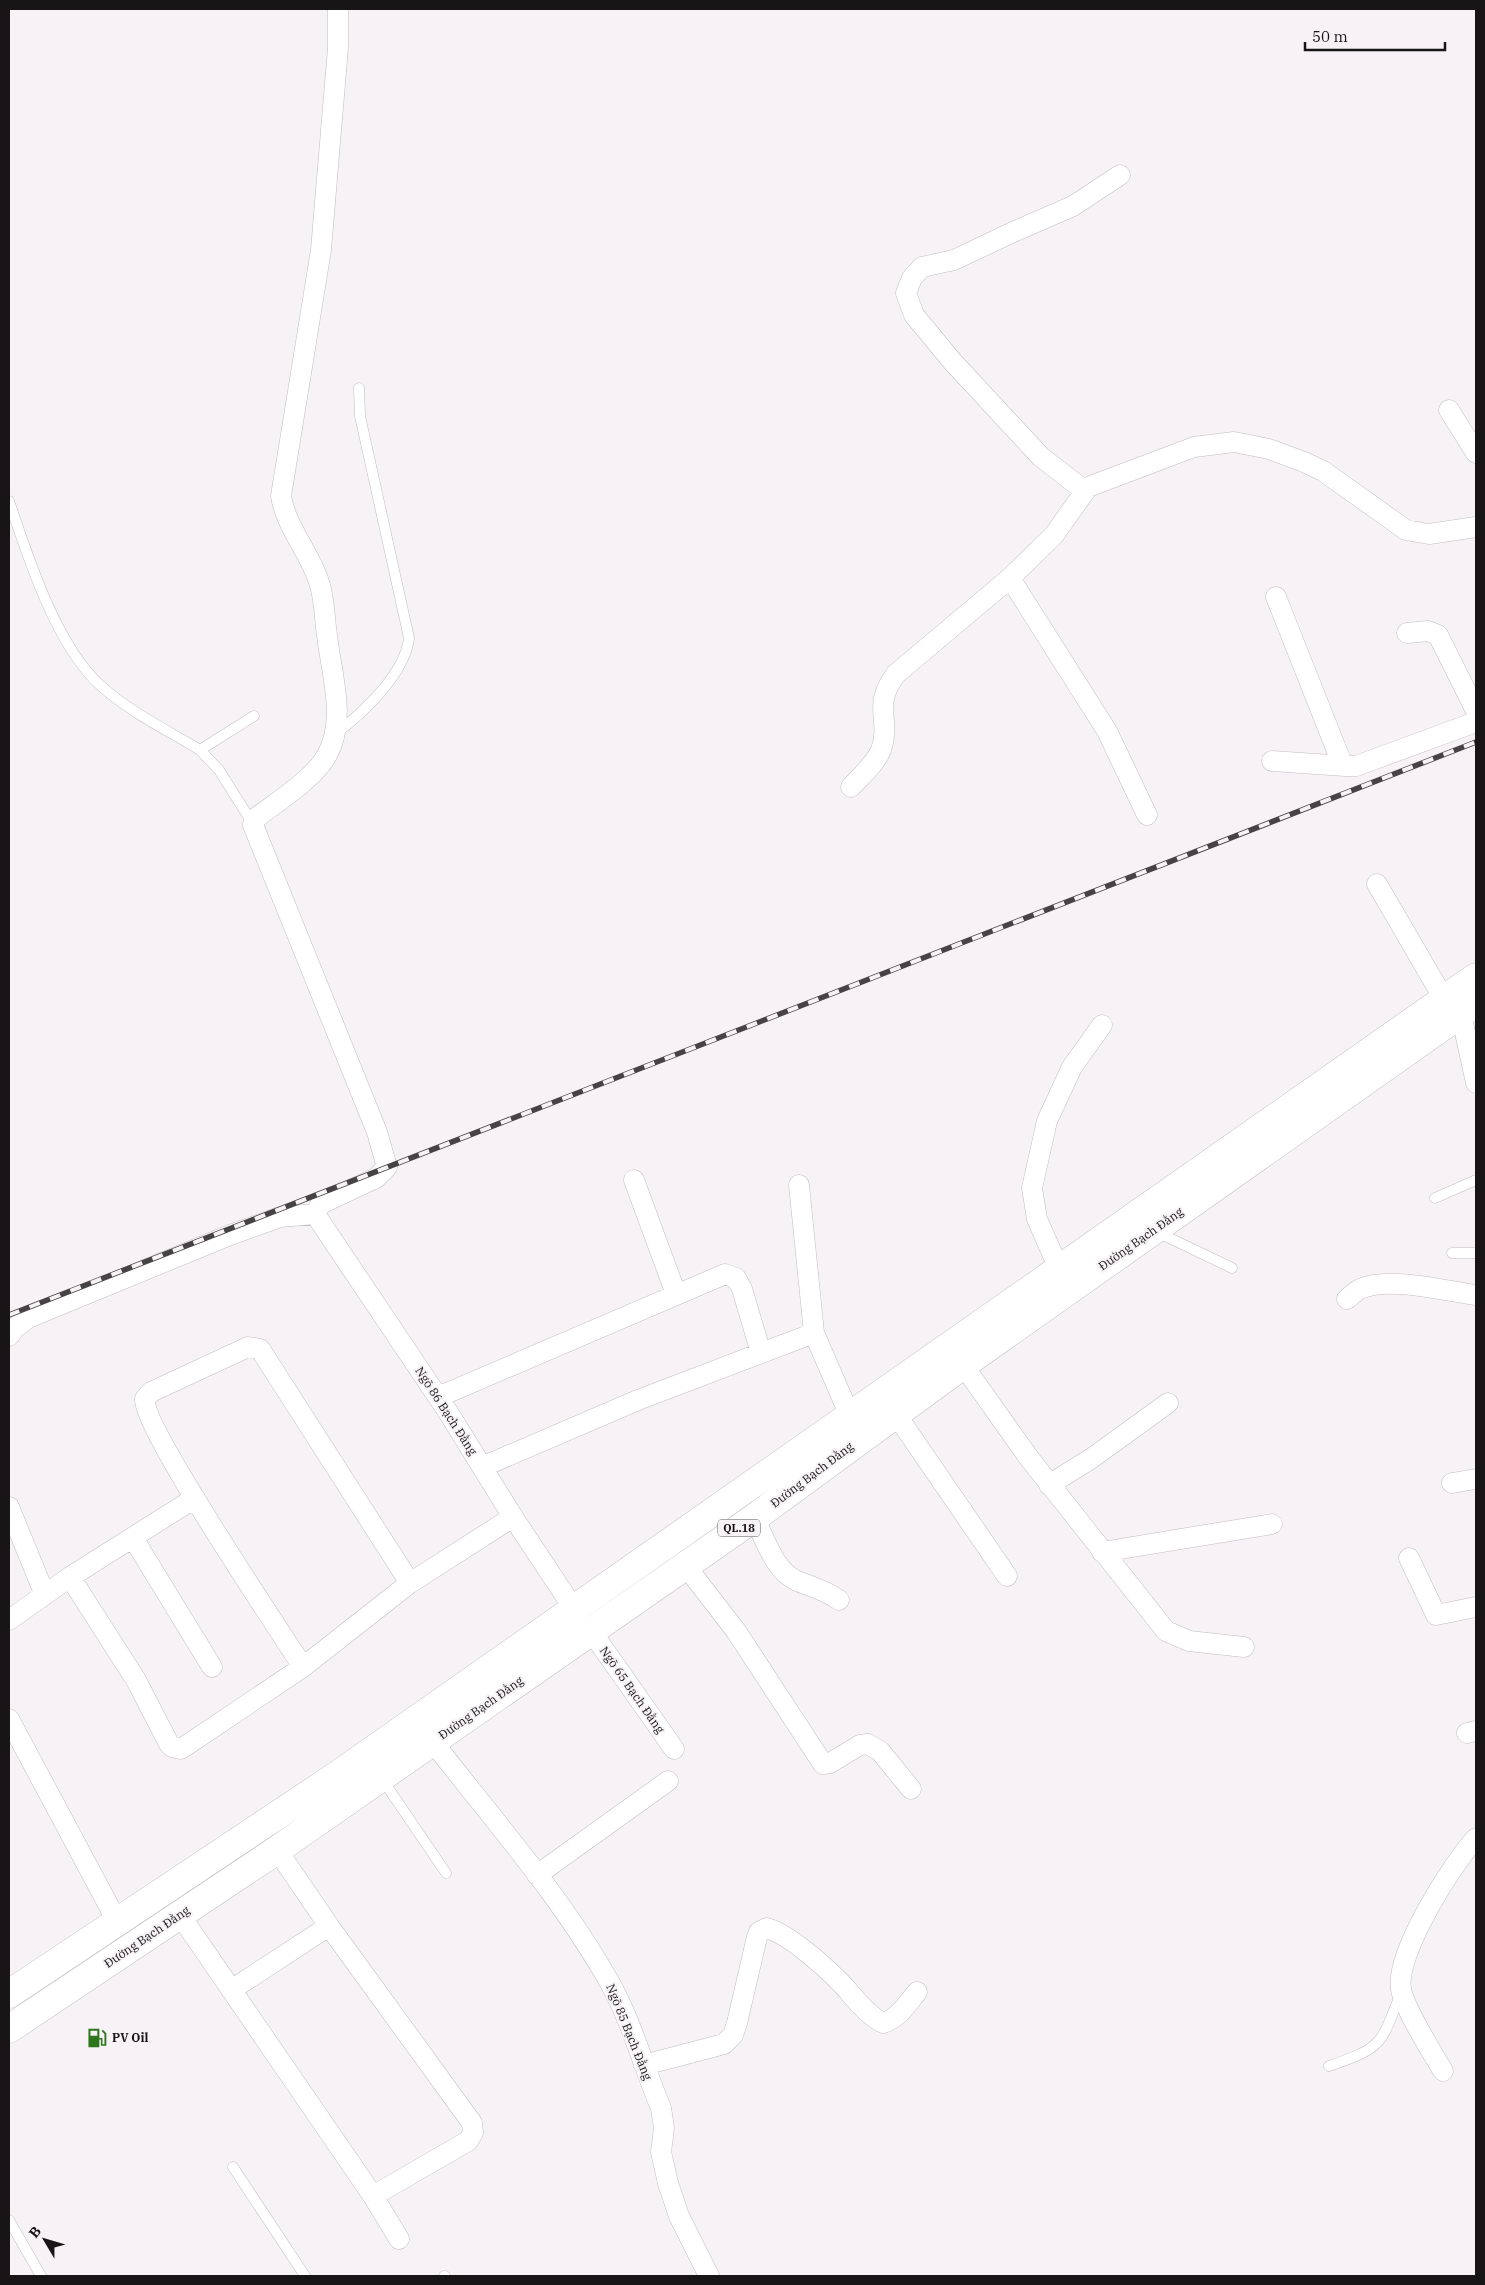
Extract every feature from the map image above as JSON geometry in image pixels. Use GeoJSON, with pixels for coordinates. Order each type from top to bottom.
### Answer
{"type":"FeatureCollection","features":[{"type":"Feature","properties":{"kind":"highway","name":"QL.18"},"geometry":{"type":"LineString","coordinates":[[1461,1005],[1476,976]]}},
{"type":"Feature","properties":{"kind":"highway","name":"Đường Bạch Đằng"},"geometry":{"type":"LineString","coordinates":[[9,2029],[277,1850],[754,1518],[1461,1005]]}},
{"type":"Feature","properties":{"kind":"highway","name":"Đường Bạch Đằng"},"geometry":{"type":"LineString","coordinates":[[9,1994],[118,1923],[373,1750],[1059,1269],[1461,1005]]}},
{"type":"Feature","properties":{"kind":"highway"},"geometry":{"type":"LineString","coordinates":[[373,1750],[385,1775]]}},
{"type":"Feature","properties":{"kind":"street"},"geometry":{"type":"LineString","coordinates":[[9,1336],[28,1318],[222,1238],[280,1217],[315,1214],[320,1205],[376,1178],[386,1167],[377,1132],[253,825],[256,818],[321,764],[327,756],[334,735],[336,695],[322,594],[312,564],[286,516],[281,496],[320,250],[338,48],[338,9]]}},
{"type":"Feature","properties":{"kind":"street"},"geometry":{"type":"LineString","coordinates":[[1085,490],[1055,469],[1042,457],[952,361],[914,315],[906,293],[916,271],[922,267],[954,260],[1073,206],[1120,175]]}},
{"type":"Feature","properties":{"kind":"street"},"geometry":{"type":"LineString","coordinates":[[1449,410],[1476,454]]}},
{"type":"Feature","properties":{"kind":"street"},"geometry":{"type":"LineString","coordinates":[[851,787],[880,751],[884,735],[882,698],[887,686],[896,674],[1010,578],[1054,535],[1085,490],[1098,481],[1194,447],[1234,442],[1268,449],[1323,471],[1406,530],[1430,534],[1476,527]]}},
{"type":"Feature","properties":{"kind":"street"},"geometry":{"type":"LineString","coordinates":[[1010,578],[1107,732],[1147,815]]}},
{"type":"Feature","properties":{"kind":"street"},"geometry":{"type":"LineString","coordinates":[[1276,598],[1341,761],[1345,766]]}},
{"type":"Feature","properties":{"kind":"street"},"geometry":{"type":"LineString","coordinates":[[1407,633],[1428,631],[1438,635],[1476,711]]}},
{"type":"Feature","properties":{"kind":"street"},"geometry":{"type":"LineString","coordinates":[[1272,761],[1356,766],[1476,722]]}},
{"type":"Feature","properties":{"kind":"street"},"geometry":{"type":"LineString","coordinates":[[1377,884],[1461,1005],[1476,1082]]}},
{"type":"Feature","properties":{"kind":"street"},"geometry":{"type":"LineString","coordinates":[[1059,1269],[1037,1219],[1032,1188],[1040,1142],[1050,1112],[1072,1067],[1102,1025]]}},
{"type":"Feature","properties":{"kind":"street"},"geometry":{"type":"LineString","coordinates":[[634,1180],[676,1294]]}},
{"type":"Feature","properties":{"kind":"street"},"geometry":{"type":"LineString","coordinates":[[799,1185],[814,1333],[850,1416]]}},
{"type":"Feature","properties":{"kind":"street","name":"Ngõ 86 Bạch Đằng"},"geometry":{"type":"LineString","coordinates":[[315,1214],[438,1397],[513,1517],[574,1609]]}},
{"type":"Feature","properties":{"kind":"street"},"geometry":{"type":"LineString","coordinates":[[438,1397],[725,1274],[731,1274],[742,1289],[761,1353]]}},
{"type":"Feature","properties":{"kind":"street"},"geometry":{"type":"LineString","coordinates":[[1347,1298],[1359,1290],[1373,1285],[1394,1284],[1476,1296]]}},
{"type":"Feature","properties":{"kind":"street"},"geometry":{"type":"LineString","coordinates":[[482,1467],[638,1400],[814,1333]]}},
{"type":"Feature","properties":{"kind":"street"},"geometry":{"type":"LineString","coordinates":[[303,1667],[195,1498],[147,1413],[144,1405],[145,1398],[151,1392],[248,1347],[260,1348],[410,1583]]}},
{"type":"Feature","properties":{"kind":"street"},"geometry":{"type":"LineString","coordinates":[[963,1365],[1049,1485],[1166,1631],[1189,1641],[1244,1647]]}},
{"type":"Feature","properties":{"kind":"street"},"geometry":{"type":"LineString","coordinates":[[1049,1485],[1092,1458],[1168,1404]]}},
{"type":"Feature","properties":{"kind":"street"},"geometry":{"type":"LineString","coordinates":[[895,1414],[1007,1576]]}},
{"type":"Feature","properties":{"kind":"street"},"geometry":{"type":"LineString","coordinates":[[1452,1483],[1476,1479]]}},
{"type":"Feature","properties":{"kind":"street"},"geometry":{"type":"LineString","coordinates":[[9,1620],[70,1577],[195,1498]]}},
{"type":"Feature","properties":{"kind":"street"},"geometry":{"type":"LineString","coordinates":[[9,1507],[45,1595]]}},
{"type":"Feature","properties":{"kind":"street"},"geometry":{"type":"LineString","coordinates":[[70,1577],[136,1680],[169,1744],[181,1750],[303,1667],[410,1583],[513,1517]]}},
{"type":"Feature","properties":{"kind":"street"},"geometry":{"type":"LineString","coordinates":[[754,1518],[773,1556],[784,1571],[795,1580],[822,1589],[839,1600]]}},
{"type":"Feature","properties":{"kind":"street"},"geometry":{"type":"LineString","coordinates":[[1102,1552],[1272,1524]]}},
{"type":"Feature","properties":{"kind":"street"},"geometry":{"type":"LineString","coordinates":[[133,1538],[212,1667]]}},
{"type":"Feature","properties":{"kind":"street"},"geometry":{"type":"LineString","coordinates":[[1408,1558],[1436,1616],[1476,1607]]}},
{"type":"Feature","properties":{"kind":"street"},"geometry":{"type":"LineString","coordinates":[[685,1565],[736,1631],[823,1764],[830,1763],[860,1745],[868,1744],[880,1751],[912,1789]]}},
{"type":"Feature","properties":{"kind":"street","name":"Ngõ 65 Bạch Đằng"},"geometry":{"type":"LineString","coordinates":[[591,1631],[674,1749]]}},
{"type":"Feature","properties":{"kind":"street"},"geometry":{"type":"LineString","coordinates":[[9,1719],[118,1923]]}},
{"type":"Feature","properties":{"kind":"street","name":"Ngõ 85 Bạch Đằng"},"geometry":{"type":"LineString","coordinates":[[433,1742],[537,1875],[587,1944],[612,1987],[661,2108],[664,2128],[661,2152],[668,2183],[679,2216],[709,2276]]}},
{"type":"Feature","properties":{"kind":"street"},"geometry":{"type":"LineString","coordinates":[[537,1875],[668,1781]]}},
{"type":"Feature","properties":{"kind":"street"},"geometry":{"type":"LineString","coordinates":[[1442,2071],[1401,1992],[1400,1982],[1404,1962],[1430,1907],[1463,1852],[1476,1838]]}},
{"type":"Feature","properties":{"kind":"street"},"geometry":{"type":"LineString","coordinates":[[277,1850],[328,1926],[472,2124],[473,2133],[468,2141],[373,2196]]}},
{"type":"Feature","properties":{"kind":"street"},"geometry":{"type":"LineString","coordinates":[[180,1915],[373,2196],[399,2239]]}},
{"type":"Feature","properties":{"kind":"street"},"geometry":{"type":"LineString","coordinates":[[231,1990],[328,1926]]}},
{"type":"Feature","properties":{"kind":"street"},"geometry":{"type":"LineString","coordinates":[[644,2065],[724,2044],[729,2041],[737,2023],[757,1938],[760,1932],[767,1928],[776,1931],[815,1960],[858,2002],[883,2023],[898,2014],[917,1992]]}},
{"type":"Feature","properties":{"kind":"lane"},"geometry":{"type":"LineString","coordinates":[[334,735],[362,711],[394,674],[404,658],[409,638],[360,416],[360,388]]}},
{"type":"Feature","properties":{"kind":"lane"},"geometry":{"type":"LineString","coordinates":[[9,501],[47,604],[56,622],[90,674],[111,694],[200,750],[219,770],[253,825]]}},
{"type":"Feature","properties":{"kind":"lane"},"geometry":{"type":"LineString","coordinates":[[200,750],[254,716]]}},
{"type":"Feature","properties":{"kind":"lane"},"geometry":{"type":"LineString","coordinates":[[1435,1198],[1476,1180]]}},
{"type":"Feature","properties":{"kind":"lane"},"geometry":{"type":"LineString","coordinates":[[1153,1230],[1232,1268]]}},
{"type":"Feature","properties":{"kind":"lane"},"geometry":{"type":"LineString","coordinates":[[1452,1253],[1476,1253]]}},
{"type":"Feature","properties":{"kind":"lane"},"geometry":{"type":"LineString","coordinates":[[385,1775],[446,1874]]}},
{"type":"Feature","properties":{"kind":"lane"},"geometry":{"type":"LineString","coordinates":[[1330,2066],[1364,2054],[1375,2047],[1384,2035],[1401,1992]]}},
{"type":"Feature","properties":{"kind":"lane"},"geometry":{"type":"LineString","coordinates":[[234,2167],[305,2276]]}},
{"type":"Feature","properties":{"kind":"lane"},"geometry":{"type":"LineString","coordinates":[[9,2220],[40,2276]]}},
{"type":"Feature","properties":{"kind":"railway"},"geometry":{"type":"LineString","coordinates":[[9,1315],[1476,742]]}},
{"type":"Feature","properties":{"kind":"place","name":"PV Oil"},"geometry":{"type":"Point","coordinates":[97,2038]}}]}
